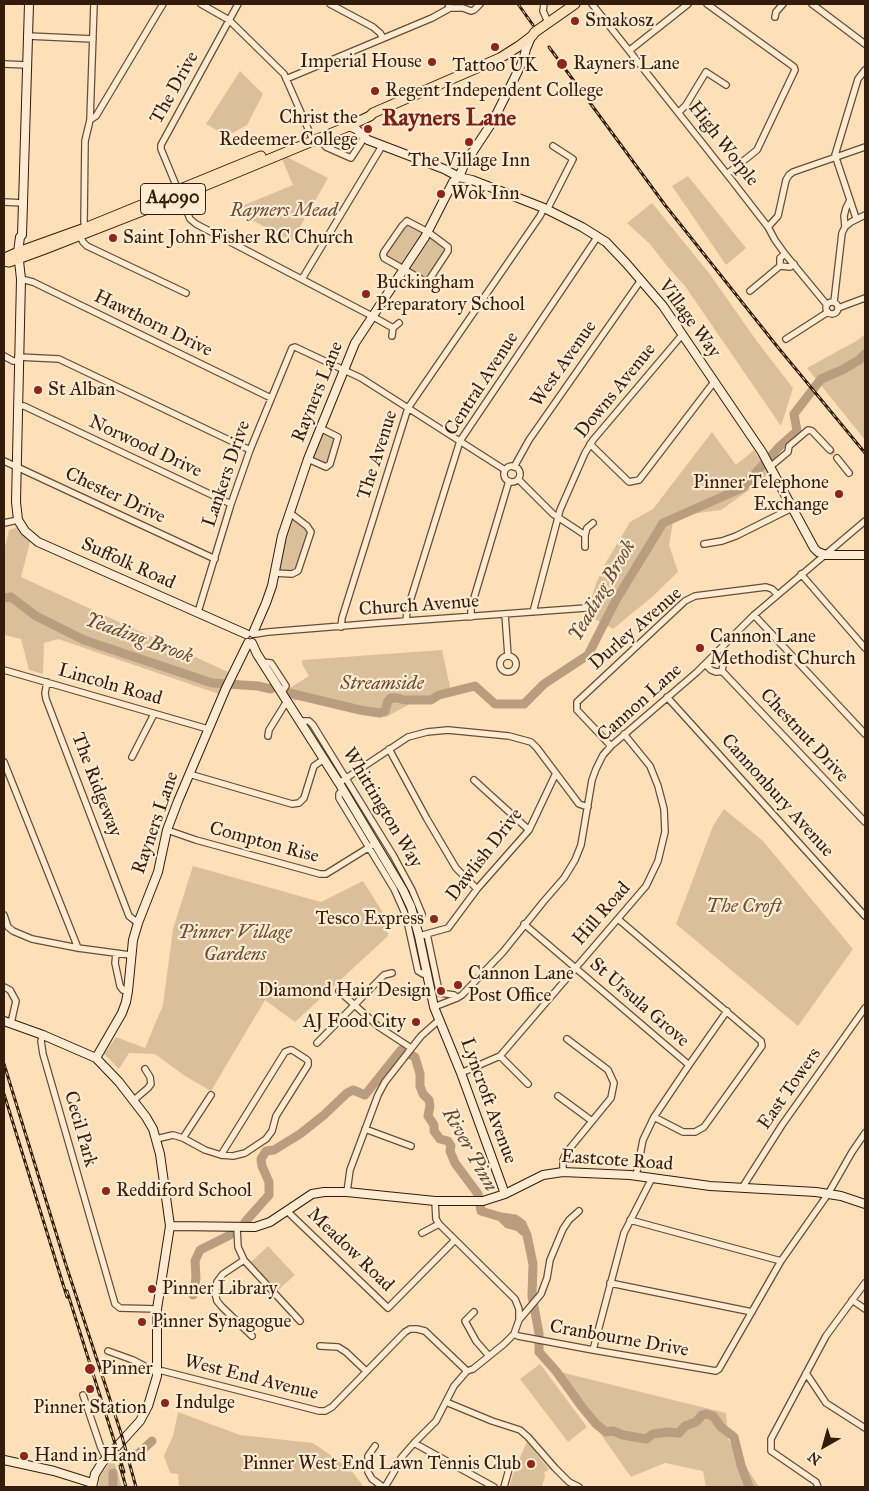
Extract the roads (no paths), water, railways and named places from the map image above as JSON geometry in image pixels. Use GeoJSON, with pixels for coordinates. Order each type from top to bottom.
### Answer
{"type":"FeatureCollection","features":[{"type":"Feature","properties":{"kind":"main road","name":"A4090"},"geometry":{"type":"LineString","coordinates":[[4,261],[7,257],[21,255],[84,233],[179,192],[370,116],[373,113],[500,58],[575,4]]}},
{"type":"Feature","properties":{"kind":"main road","name":"A4090"},"geometry":{"type":"LineString","coordinates":[[510,50],[529,33],[533,34]]}},
{"type":"Feature","properties":{"kind":"main road","name":"A4090"},"geometry":{"type":"LineString","coordinates":[[314,138],[349,126],[361,118]]}},
{"type":"Feature","properties":{"kind":"street"},"geometry":{"type":"LineString","coordinates":[[4,523],[18,520],[16,502],[18,359],[21,279],[23,275],[21,255],[29,4]]}},
{"type":"Feature","properties":{"kind":"street"},"geometry":{"type":"LineString","coordinates":[[94,4],[90,120],[85,141],[83,242],[186,293]]}},
{"type":"Feature","properties":{"kind":"street"},"geometry":{"type":"LineString","coordinates":[[90,120],[96,116],[163,4]]}},
{"type":"Feature","properties":{"kind":"street"},"geometry":{"type":"LineString","coordinates":[[201,4],[229,20],[284,74],[314,138],[326,147],[351,158],[364,138],[361,118]]}},
{"type":"Feature","properties":{"kind":"street","name":"The Drive"},"geometry":{"type":"LineString","coordinates":[[238,4],[160,149],[192,222],[372,316]]}},
{"type":"Feature","properties":{"kind":"street"},"geometry":{"type":"LineString","coordinates":[[330,4],[373,27],[383,38]]}},
{"type":"Feature","properties":{"kind":"street"},"geometry":{"type":"LineString","coordinates":[[286,79],[432,18],[449,6],[471,11],[480,4]]}},
{"type":"Feature","properties":{"kind":"street"},"geometry":{"type":"LineString","coordinates":[[544,4],[543,11],[548,22]]}},
{"type":"Feature","properties":{"kind":"street","name":"High Worple"},"geometry":{"type":"LineString","coordinates":[[592,4],[679,112],[768,227],[785,254],[827,305]]}},
{"type":"Feature","properties":{"kind":"street"},"geometry":{"type":"LineString","coordinates":[[630,50],[688,4]]}},
{"type":"Feature","properties":{"kind":"street"},"geometry":{"type":"LineString","coordinates":[[707,4],[794,67],[795,70],[793,78],[757,150],[727,174]]}},
{"type":"Feature","properties":{"kind":"street"},"geometry":{"type":"LineString","coordinates":[[775,16],[783,4]]}},
{"type":"Feature","properties":{"kind":"street"},"geometry":{"type":"LineString","coordinates":[[812,4],[865,44]]}},
{"type":"Feature","properties":{"kind":"street","name":"Rayners Lane"},"geometry":{"type":"LineString","coordinates":[[254,633],[266,604],[282,536],[308,459],[355,343],[428,232],[453,176],[463,166],[493,121],[521,66],[533,34]]}},
{"type":"Feature","properties":{"kind":"street"},"geometry":{"type":"LineString","coordinates":[[28,36],[93,39]]}},
{"type":"Feature","properties":{"kind":"street"},"geometry":{"type":"LineString","coordinates":[[510,50],[520,56],[521,66]]}},
{"type":"Feature","properties":{"kind":"street"},"geometry":{"type":"LineString","coordinates":[[4,64],[27,65]]}},
{"type":"Feature","properties":{"kind":"street"},"geometry":{"type":"LineString","coordinates":[[856,218],[835,157],[835,150],[858,79],[865,70]]}},
{"type":"Feature","properties":{"kind":"street"},"geometry":{"type":"LineString","coordinates":[[679,112],[686,105],[706,72],[726,85]]}},
{"type":"Feature","properties":{"kind":"street","name":"Village Way"},"geometry":{"type":"LineString","coordinates":[[349,126],[356,129],[364,138],[453,176],[469,179],[546,209],[598,236],[616,252],[663,306],[768,463],[814,548],[826,555]]}},
{"type":"Feature","properties":{"kind":"street"},"geometry":{"type":"LineString","coordinates":[[302,280],[382,146]]}},
{"type":"Feature","properties":{"kind":"street","name":"The Avenue"},"geometry":{"type":"LineString","coordinates":[[341,627],[342,618],[408,408],[546,209],[575,160],[553,146]]}},
{"type":"Feature","properties":{"kind":"street"},"geometry":{"type":"LineString","coordinates":[[768,227],[778,216],[786,180],[789,175],[865,146]]}},
{"type":"Feature","properties":{"kind":"street"},"geometry":{"type":"LineString","coordinates":[[463,166],[469,179]]}},
{"type":"Feature","properties":{"kind":"street"},"geometry":{"type":"LineString","coordinates":[[845,227],[844,216],[850,200]]}},
{"type":"Feature","properties":{"kind":"street"},"geometry":{"type":"LineString","coordinates":[[4,202],[23,203]]}},
{"type":"Feature","properties":{"kind":"street"},"geometry":{"type":"LineString","coordinates":[[838,308],[834,302],[842,233],[845,227],[856,218],[865,215]]}},
{"type":"Feature","properties":{"kind":"street"},"geometry":{"type":"LineString","coordinates":[[407,221],[428,232],[448,247],[448,251],[429,280],[424,282],[384,258],[384,252],[407,221]]}},
{"type":"Feature","properties":{"kind":"street","name":"Central Avenue"},"geometry":{"type":"LineString","coordinates":[[406,621],[407,611],[460,441],[598,236]]}},
{"type":"Feature","properties":{"kind":"street"},"geometry":{"type":"LineString","coordinates":[[780,266],[780,258],[785,254]]}},
{"type":"Feature","properties":{"kind":"street"},"geometry":{"type":"LineString","coordinates":[[750,291],[780,266],[790,267],[794,264]]}},
{"type":"Feature","properties":{"kind":"street","name":"Hawthorn Drive"},"geometry":{"type":"LineString","coordinates":[[21,279],[33,282],[271,398]]}},
{"type":"Feature","properties":{"kind":"street","name":"West Avenue"},"geometry":{"type":"LineString","coordinates":[[514,467],[530,440],[641,280]]}},
{"type":"Feature","properties":{"kind":"street"},"geometry":{"type":"LineString","coordinates":[[828,312],[834,314],[838,308],[865,298]]}},
{"type":"Feature","properties":{"kind":"street"},"geometry":{"type":"LineString","coordinates":[[828,312],[826,309],[827,305],[830,302],[834,302]]}},
{"type":"Feature","properties":{"kind":"street"},"geometry":{"type":"LineString","coordinates":[[786,339],[828,312]]}},
{"type":"Feature","properties":{"kind":"street"},"geometry":{"type":"LineString","coordinates":[[372,316],[393,328]]}},
{"type":"Feature","properties":{"kind":"street"},"geometry":{"type":"LineString","coordinates":[[393,328],[400,324]]}},
{"type":"Feature","properties":{"kind":"street"},"geometry":{"type":"LineString","coordinates":[[392,336],[393,328]]}},
{"type":"Feature","properties":{"kind":"street","name":"Downs Avenue"},"geometry":{"type":"LineString","coordinates":[[533,612],[558,517],[590,444],[664,354],[682,335]]}},
{"type":"Feature","properties":{"kind":"street","name":"Lankers Drive"},"geometry":{"type":"LineString","coordinates":[[198,612],[231,504],[250,450],[292,348],[295,347],[344,371]]}},
{"type":"Feature","properties":{"kind":"street"},"geometry":{"type":"LineString","coordinates":[[4,356],[13,361],[18,359],[59,359],[250,450]]}},
{"type":"Feature","properties":{"kind":"street"},"geometry":{"type":"LineString","coordinates":[[344,371],[361,378],[506,470]]}},
{"type":"Feature","properties":{"kind":"street"},"geometry":{"type":"LineString","coordinates":[[590,444],[629,482],[639,480],[714,382]]}},
{"type":"Feature","properties":{"kind":"street","name":"Norwood Drive"},"geometry":{"type":"LineString","coordinates":[[18,406],[24,406],[33,410],[231,504]]}},
{"type":"Feature","properties":{"kind":"street"},"geometry":{"type":"LineString","coordinates":[[308,459],[326,467],[330,464],[338,437],[320,428]]}},
{"type":"Feature","properties":{"kind":"street"},"geometry":{"type":"LineString","coordinates":[[768,463],[788,452],[789,446],[808,430],[830,450]]}},
{"type":"Feature","properties":{"kind":"street"},"geometry":{"type":"LineString","coordinates":[[837,458],[849,473]]}},
{"type":"Feature","properties":{"kind":"street","name":"Chester Drive"},"geometry":{"type":"LineString","coordinates":[[4,461],[215,559]]}},
{"type":"Feature","properties":{"kind":"street"},"geometry":{"type":"LineString","coordinates":[[509,481],[505,476],[506,470],[509,467],[514,467],[519,472],[518,479]]}},
{"type":"Feature","properties":{"kind":"street"},"geometry":{"type":"LineString","coordinates":[[518,479],[558,517],[585,535]]}},
{"type":"Feature","properties":{"kind":"street"},"geometry":{"type":"LineString","coordinates":[[509,481],[518,479]]}},
{"type":"Feature","properties":{"kind":"street"},"geometry":{"type":"LineString","coordinates":[[471,617],[471,608],[509,481]]}},
{"type":"Feature","properties":{"kind":"street"},"geometry":{"type":"LineString","coordinates":[[704,544],[736,536],[792,508]]}},
{"type":"Feature","properties":{"kind":"street"},"geometry":{"type":"LineString","coordinates":[[274,573],[292,574],[298,571],[311,532],[307,526],[290,513]]}},
{"type":"Feature","properties":{"kind":"street","name":"Suffolk Road"},"geometry":{"type":"LineString","coordinates":[[18,520],[25,531],[38,542],[198,612],[254,633]]}},
{"type":"Feature","properties":{"kind":"street","name":"Cannon Lane"},"geometry":{"type":"LineString","coordinates":[[434,1008],[457,998],[503,952],[524,924],[564,878],[576,860],[581,845],[592,780],[603,756],[611,746],[705,664],[777,594],[865,521]]}},
{"type":"Feature","properties":{"kind":"street"},"geometry":{"type":"LineString","coordinates":[[585,547],[587,528],[592,523]]}},
{"type":"Feature","properties":{"kind":"street"},"geometry":{"type":"LineString","coordinates":[[826,555],[865,555]]}},
{"type":"Feature","properties":{"kind":"street"},"geometry":{"type":"LineString","coordinates":[[801,574],[865,648]]}},
{"type":"Feature","properties":{"kind":"street","name":"Durley Avenue"},"geometry":{"type":"LineString","coordinates":[[611,746],[577,710],[578,702],[685,601],[694,596],[766,587],[772,589],[777,594]]}},
{"type":"Feature","properties":{"kind":"street","name":"Church Avenue"},"geometry":{"type":"LineString","coordinates":[[254,633],[586,608]]}},
{"type":"Feature","properties":{"kind":"street"},"geometry":{"type":"LineString","coordinates":[[505,614],[508,656]]}},
{"type":"Feature","properties":{"kind":"street"},"geometry":{"type":"LineString","coordinates":[[754,615],[865,734]]}},
{"type":"Feature","properties":{"kind":"street"},"geometry":{"type":"LineString","coordinates":[[250,643],[245,639],[254,633]]}},
{"type":"Feature","properties":{"kind":"street","name":"Rayners Lane"},"geometry":{"type":"LineString","coordinates":[[96,1058],[122,1013],[128,991],[132,940],[158,872],[168,830],[227,685],[242,653],[250,643]]}},
{"type":"Feature","properties":{"kind":"street","name":"Whittington Way"},"geometry":{"type":"LineString","coordinates":[[250,643],[324,759],[343,783],[412,890],[422,914],[415,920]]}},
{"type":"Feature","properties":{"kind":"street"},"geometry":{"type":"LineString","coordinates":[[242,653],[256,652]]}},
{"type":"Feature","properties":{"kind":"street","name":"Chestnut Drive"},"geometry":{"type":"LineString","coordinates":[[715,653],[724,665],[722,671]]}},
{"type":"Feature","properties":{"kind":"street","name":"Chestnut Drive"},"geometry":{"type":"LineString","coordinates":[[705,664],[711,670],[716,672],[722,671]]}},
{"type":"Feature","properties":{"kind":"street","name":"Lincoln Road"},"geometry":{"type":"LineString","coordinates":[[4,670],[208,729]]}},
{"type":"Feature","properties":{"kind":"street","name":"Chestnut Drive"},"geometry":{"type":"LineString","coordinates":[[722,671],[865,822]]}},
{"type":"Feature","properties":{"kind":"street","name":"The Ridgeway"},"geometry":{"type":"LineString","coordinates":[[47,682],[45,693],[49,708],[129,916],[138,923]]}},
{"type":"Feature","properties":{"kind":"street","name":"Cannonbury Avenue"},"geometry":{"type":"LineString","coordinates":[[666,697],[865,916]]}},
{"type":"Feature","properties":{"kind":"street"},"geometry":{"type":"LineString","coordinates":[[268,736],[287,701]]}},
{"type":"Feature","properties":{"kind":"street"},"geometry":{"type":"LineString","coordinates":[[132,757],[154,714]]}},
{"type":"Feature","properties":{"kind":"street","name":"Whittington Way"},"geometry":{"type":"LineString","coordinates":[[300,721],[309,720],[343,783],[401,904],[410,932],[418,971],[423,974],[427,973]]}},
{"type":"Feature","properties":{"kind":"street"},"geometry":{"type":"LineString","coordinates":[[343,783],[408,737],[427,732],[448,730],[509,736],[531,742],[579,804],[588,808]]}},
{"type":"Feature","properties":{"kind":"street","name":"Hill Road"},"geometry":{"type":"LineString","coordinates":[[461,1073],[500,1056],[646,886],[658,861],[665,832],[664,809],[650,766],[624,734]]}},
{"type":"Feature","properties":{"kind":"street"},"geometry":{"type":"LineString","coordinates":[[389,749],[456,868],[477,889]]}},
{"type":"Feature","properties":{"kind":"street"},"geometry":{"type":"LineString","coordinates":[[190,774],[292,804],[298,803],[304,798],[314,766],[324,759]]}},
{"type":"Feature","properties":{"kind":"street"},"geometry":{"type":"LineString","coordinates":[[4,762],[78,948]]}},
{"type":"Feature","properties":{"kind":"street","name":"Dawlish Drive"},"geometry":{"type":"LineString","coordinates":[[423,935],[448,928],[477,889],[529,830],[556,773]]}},
{"type":"Feature","properties":{"kind":"street"},"geometry":{"type":"LineString","coordinates":[[474,780],[529,830]]}},
{"type":"Feature","properties":{"kind":"street","name":"Compton Rise"},"geometry":{"type":"LineString","coordinates":[[168,830],[196,840],[320,874],[326,874],[373,845]]}},
{"type":"Feature","properties":{"kind":"street","name":"Whittington Way"},"geometry":{"type":"LineString","coordinates":[[373,845],[404,890],[415,920],[423,935],[427,973],[434,1008],[439,1020]]}},
{"type":"Feature","properties":{"kind":"street"},"geometry":{"type":"LineString","coordinates":[[4,915],[8,927],[12,931],[32,939],[130,955]]}},
{"type":"Feature","properties":{"kind":"street"},"geometry":{"type":"LineString","coordinates":[[618,919],[761,1041],[762,1046],[704,1127],[695,1132],[683,1132],[654,1117]]}},
{"type":"Feature","properties":{"kind":"street","name":"St Ursula Grove"},"geometry":{"type":"LineString","coordinates":[[524,924],[689,1064]]}},
{"type":"Feature","properties":{"kind":"street"},"geometry":{"type":"LineString","coordinates":[[423,935],[439,991],[442,994],[454,995],[457,998]]}},
{"type":"Feature","properties":{"kind":"street"},"geometry":{"type":"LineString","coordinates":[[116,954],[114,963],[120,986],[123,990],[128,991]]}},
{"type":"Feature","properties":{"kind":"street"},"geometry":{"type":"LineString","coordinates":[[317,1043],[384,975],[392,973]]}},
{"type":"Feature","properties":{"kind":"street"},"geometry":{"type":"LineString","coordinates":[[4,988],[10,990],[16,1001],[7,1022],[44,1035],[96,1058],[134,1100],[153,1129],[156,1139],[160,1154],[170,1226],[157,1309],[158,1371],[148,1406],[134,1430],[106,1458],[95,1474],[92,1485],[54,1471],[4,1460]]}},
{"type":"Feature","properties":{"kind":"street"},"geometry":{"type":"LineString","coordinates":[[339,991],[356,1004],[408,1052]]}},
{"type":"Feature","properties":{"kind":"street","name":"East Towers"},"geometry":{"type":"LineString","coordinates":[[742,1188],[782,1125],[865,1008]]}},
{"type":"Feature","properties":{"kind":"street"},"geometry":{"type":"LineString","coordinates":[[636,1176],[643,1140],[654,1117],[726,1011]]}},
{"type":"Feature","properties":{"kind":"street"},"geometry":{"type":"LineString","coordinates":[[347,1192],[350,1170],[378,1095],[385,1082],[421,1036],[439,1020]]}},
{"type":"Feature","properties":{"kind":"street","name":"Lyncroft Avenue"},"geometry":{"type":"LineString","coordinates":[[439,1020],[461,1073],[505,1194]]}},
{"type":"Feature","properties":{"kind":"street","name":"Cecil Park"},"geometry":{"type":"LineString","coordinates":[[44,1035],[41,1041],[43,1054],[114,1304],[120,1308],[157,1309]]}},
{"type":"Feature","properties":{"kind":"street"},"geometry":{"type":"LineString","coordinates":[[563,1172],[563,1160],[566,1153],[611,1098],[614,1083],[608,1070],[567,1040]]}},
{"type":"Feature","properties":{"kind":"street"},"geometry":{"type":"LineString","coordinates":[[156,1139],[173,1135],[183,1138],[205,1150],[221,1155],[233,1156],[245,1153],[266,1139],[272,1131],[276,1116],[308,1064],[306,1059],[290,1050],[285,1052],[221,1155]]}},
{"type":"Feature","properties":{"kind":"street"},"geometry":{"type":"LineString","coordinates":[[500,1056],[528,1084]]}},
{"type":"Feature","properties":{"kind":"street"},"geometry":{"type":"LineString","coordinates":[[134,1100],[151,1084],[150,1077],[145,1069]]}},
{"type":"Feature","properties":{"kind":"street"},"geometry":{"type":"LineString","coordinates":[[183,1138],[211,1095]]}},
{"type":"Feature","properties":{"kind":"street"},"geometry":{"type":"LineString","coordinates":[[558,1096],[592,1121]]}},
{"type":"Feature","properties":{"kind":"street"},"geometry":{"type":"LineString","coordinates":[[365,1129],[411,1146]]}},
{"type":"Feature","properties":{"kind":"street"},"geometry":{"type":"LineString","coordinates":[[610,1283],[752,1312],[781,1261],[828,1194],[852,1152],[865,1134]]}},
{"type":"Feature","properties":{"kind":"street","name":"Eastcote Road"},"geometry":{"type":"LineString","coordinates":[[170,1226],[255,1227],[270,1222],[312,1194],[324,1192],[347,1192],[435,1201],[479,1202],[505,1194],[543,1175],[563,1172],[636,1176],[710,1186],[828,1194],[865,1204]]}},
{"type":"Feature","properties":{"kind":"street"},"geometry":{"type":"LineString","coordinates":[[593,1350],[624,1233],[652,1178]]}},
{"type":"Feature","properties":{"kind":"street"},"geometry":{"type":"LineString","coordinates":[[435,1201],[436,1219],[439,1224],[515,1299],[519,1309],[519,1320]]}},
{"type":"Feature","properties":{"kind":"street","name":"Meadow Road"},"geometry":{"type":"LineString","coordinates":[[287,1211],[388,1308],[455,1240]]}},
{"type":"Feature","properties":{"kind":"street"},"geometry":{"type":"LineString","coordinates":[[375,1446],[368,1450],[368,1472],[372,1479],[384,1487],[401,1458],[436,1421],[454,1386],[467,1371],[473,1369],[514,1334],[519,1320],[541,1294],[547,1278],[550,1260],[563,1229],[579,1211]]}},
{"type":"Feature","properties":{"kind":"street"},"geometry":{"type":"LineString","coordinates":[[630,1220],[781,1261]]}},
{"type":"Feature","properties":{"kind":"street"},"geometry":{"type":"LineString","coordinates":[[422,1232],[439,1224]]}},
{"type":"Feature","properties":{"kind":"street"},"geometry":{"type":"LineString","coordinates":[[237,1228],[238,1247],[244,1260],[300,1321]]}},
{"type":"Feature","properties":{"kind":"street"},"geometry":{"type":"LineString","coordinates":[[244,1260],[223,1274],[217,1282],[215,1293],[217,1301],[222,1307],[252,1336]]}},
{"type":"Feature","properties":{"kind":"street"},"geometry":{"type":"LineString","coordinates":[[818,1487],[816,1482],[771,1451],[771,1439],[826,1336],[865,1283]]}},
{"type":"Feature","properties":{"kind":"street"},"geometry":{"type":"LineString","coordinates":[[852,1300],[865,1310]]}},
{"type":"Feature","properties":{"kind":"street"},"geometry":{"type":"LineString","coordinates":[[474,1312],[465,1321],[476,1341],[489,1356]]}},
{"type":"Feature","properties":{"kind":"street","name":"Cranbourne Drive"},"geometry":{"type":"LineString","coordinates":[[514,1334],[538,1340],[716,1371],[719,1370],[752,1312]]}},
{"type":"Feature","properties":{"kind":"street","name":"West End Avenue"},"geometry":{"type":"LineString","coordinates":[[108,1351],[133,1360],[154,1371],[163,1370],[319,1412],[332,1407],[410,1329],[425,1331],[467,1371]]}},
{"type":"Feature","properties":{"kind":"street"},"geometry":{"type":"LineString","coordinates":[[320,1346],[338,1348],[346,1352],[366,1371]]}},
{"type":"Feature","properties":{"kind":"street"},"geometry":{"type":"LineString","coordinates":[[806,1373],[826,1403],[865,1428]]}},
{"type":"Feature","properties":{"kind":"street"},"geometry":{"type":"LineString","coordinates":[[83,1395],[106,1458]]}},
{"type":"Feature","properties":{"kind":"street"},"geometry":{"type":"LineString","coordinates":[[446,1402],[520,1430],[569,1482],[578,1487]]}},
{"type":"Feature","properties":{"kind":"street"},"geometry":{"type":"LineString","coordinates":[[414,1443],[494,1487]]}},
{"type":"Feature","properties":{"kind":"street"},"geometry":{"type":"LineString","coordinates":[[504,1487],[512,1462]]}},
{"type":"Feature","properties":{"kind":"waterway","name":"Yeading Brook"},"geometry":{"type":"LineString","coordinates":[[289,693],[380,713],[385,711],[391,698],[431,700],[439,695],[475,686],[495,704],[524,704],[544,684],[588,655],[616,600],[663,523],[742,488],[780,446],[797,431],[794,414],[821,379],[842,370],[865,354]]}},
{"type":"Feature","properties":{"kind":"waterway","name":"Yeading Brook"},"geometry":{"type":"LineString","coordinates":[[4,598],[11,597],[36,616],[84,640],[212,683],[258,686],[271,689]]}},
{"type":"Feature","properties":{"kind":"waterway","name":"River Pinn"},"geometry":{"type":"LineString","coordinates":[[245,1222],[269,1195],[269,1182],[261,1159],[266,1151],[274,1150],[300,1134],[347,1093],[353,1090],[365,1095],[401,1050],[415,1057],[420,1074],[420,1086],[423,1094],[429,1100],[428,1116],[434,1125],[434,1131],[440,1139],[448,1141],[451,1146],[450,1151],[455,1163],[478,1194],[481,1211],[515,1219],[522,1224],[527,1235],[533,1264],[532,1296],[539,1333],[539,1352],[556,1371],[596,1424],[606,1432],[613,1431],[623,1435],[646,1439],[653,1434],[679,1433],[685,1426],[696,1422],[702,1415],[713,1416],[721,1427],[734,1437],[749,1487]]}},
{"type":"Feature","properties":{"kind":"waterway"},"geometry":{"type":"LineString","coordinates":[[501,1217],[508,1224],[519,1227],[523,1231]]}},
{"type":"Feature","properties":{"kind":"waterway","name":"River Pinn"},"geometry":{"type":"LineString","coordinates":[[193,1295],[196,1278],[195,1261],[200,1250],[230,1235]]}},
{"type":"Feature","properties":{"kind":"waterway","name":"River Pinn"},"geometry":{"type":"LineString","coordinates":[[131,1456],[139,1453],[152,1441]]}},
{"type":"Feature","properties":{"kind":"waterway","name":"River Pinn"},"geometry":{"type":"LineString","coordinates":[[113,1473],[113,1487]]}},
{"type":"Feature","properties":{"kind":"tunnel"},"geometry":{"type":"LineString","coordinates":[[830,450],[837,458]]}},
{"type":"Feature","properties":{"kind":"railway"},"geometry":{"type":"LineString","coordinates":[[518,4],[533,25]]}},
{"type":"Feature","properties":{"kind":"railway"},"geometry":{"type":"LineString","coordinates":[[549,47],[665,205],[865,453]]}},
{"type":"Feature","properties":{"kind":"railway"},"geometry":{"type":"LineString","coordinates":[[4,1064],[65,1262],[121,1433],[136,1487]]}},
{"type":"Feature","properties":{"kind":"railway"},"geometry":{"type":"LineString","coordinates":[[4,1094],[67,1297]]}},
{"type":"Feature","properties":{"kind":"railway"},"geometry":{"type":"LineString","coordinates":[[67,1291],[124,1472]]}},
{"type":"Feature","properties":{"kind":"railway"},"geometry":{"type":"LineString","coordinates":[[120,1466],[126,1487]]}},
{"type":"Feature","properties":{"kind":"place","name":"Smakosz"},"geometry":{"type":"Point","coordinates":[575,21]}},
{"type":"Feature","properties":{"kind":"place","name":"Tattoo UK"},"geometry":{"type":"Point","coordinates":[495,47]}},
{"type":"Feature","properties":{"kind":"place","name":"Imperial House"},"geometry":{"type":"Point","coordinates":[432,62]}},
{"type":"Feature","properties":{"kind":"place","name":"Rayners Lane"},"geometry":{"type":"Point","coordinates":[562,64]}},
{"type":"Feature","properties":{"kind":"place","name":"Regent Independent College"},"geometry":{"type":"Point","coordinates":[375,91]}},
{"type":"Feature","properties":{"kind":"place","name":"Christ the Redeemer College"},"geometry":{"type":"Point","coordinates":[368,129]}},
{"type":"Feature","properties":{"kind":"place","name":"The Village Inn"},"geometry":{"type":"Point","coordinates":[469,142]}},
{"type":"Feature","properties":{"kind":"place","name":"Wok Inn"},"geometry":{"type":"Point","coordinates":[441,194]}},
{"type":"Feature","properties":{"kind":"place","name":"Saint John Fisher RC Church"},"geometry":{"type":"Point","coordinates":[113,238]}},
{"type":"Feature","properties":{"kind":"place","name":"Buckingham Preparatory School"},"geometry":{"type":"Point","coordinates":[366,294]}},
{"type":"Feature","properties":{"kind":"place","name":"St Alban"},"geometry":{"type":"Point","coordinates":[38,390]}},
{"type":"Feature","properties":{"kind":"place","name":"Pinner Telephone Exchange"},"geometry":{"type":"Point","coordinates":[839,494]}},
{"type":"Feature","properties":{"kind":"place","name":"Cannon Lane Methodist Church"},"geometry":{"type":"Point","coordinates":[700,648]}},
{"type":"Feature","properties":{"kind":"place","name":"Tesco Express"},"geometry":{"type":"Point","coordinates":[434,919]}},
{"type":"Feature","properties":{"kind":"place","name":"Cannon Lane Post Office"},"geometry":{"type":"Point","coordinates":[458,985]}},
{"type":"Feature","properties":{"kind":"place","name":"Diamond Hair Design"},"geometry":{"type":"Point","coordinates":[441,991]}},
{"type":"Feature","properties":{"kind":"place","name":"AJ Food City"},"geometry":{"type":"Point","coordinates":[416,1022]}},
{"type":"Feature","properties":{"kind":"place","name":"Reddiford School"},"geometry":{"type":"Point","coordinates":[106,1191]}},
{"type":"Feature","properties":{"kind":"place","name":"Pinner Library"},"geometry":{"type":"Point","coordinates":[152,1289]}},
{"type":"Feature","properties":{"kind":"place","name":"Pinner Synagogue"},"geometry":{"type":"Point","coordinates":[142,1322]}},
{"type":"Feature","properties":{"kind":"place","name":"Pinner"},"geometry":{"type":"Point","coordinates":[90,1369]}},
{"type":"Feature","properties":{"kind":"place","name":"Pinner Station"},"geometry":{"type":"Point","coordinates":[90,1389]}},
{"type":"Feature","properties":{"kind":"place","name":"Indulge"},"geometry":{"type":"Point","coordinates":[165,1403]}},
{"type":"Feature","properties":{"kind":"place","name":"Hand in Hand"},"geometry":{"type":"Point","coordinates":[24,1456]}},
{"type":"Feature","properties":{"kind":"place","name":"Pinner West End Lawn Tennis Club"},"geometry":{"type":"Point","coordinates":[531,1464]}},
{"type":"Feature","properties":{"kind":"district","name":"Rayners Lane"},"geometry":{"type":"Point","coordinates":[449,119]}},
{"type":"Feature","properties":{"kind":"park label","name":"Rayners Mead"},"geometry":{"type":"Point","coordinates":[284,211]}},
{"type":"Feature","properties":{"kind":"park label","name":"Streamside"},"geometry":{"type":"Point","coordinates":[382,684]}},
{"type":"Feature","properties":{"kind":"park label","name":"The Croft"},"geometry":{"type":"Point","coordinates":[744,907]}},
{"type":"Feature","properties":{"kind":"park label","name":"Pinner Village Gardens"},"geometry":{"type":"Point","coordinates":[235,944]}}]}
